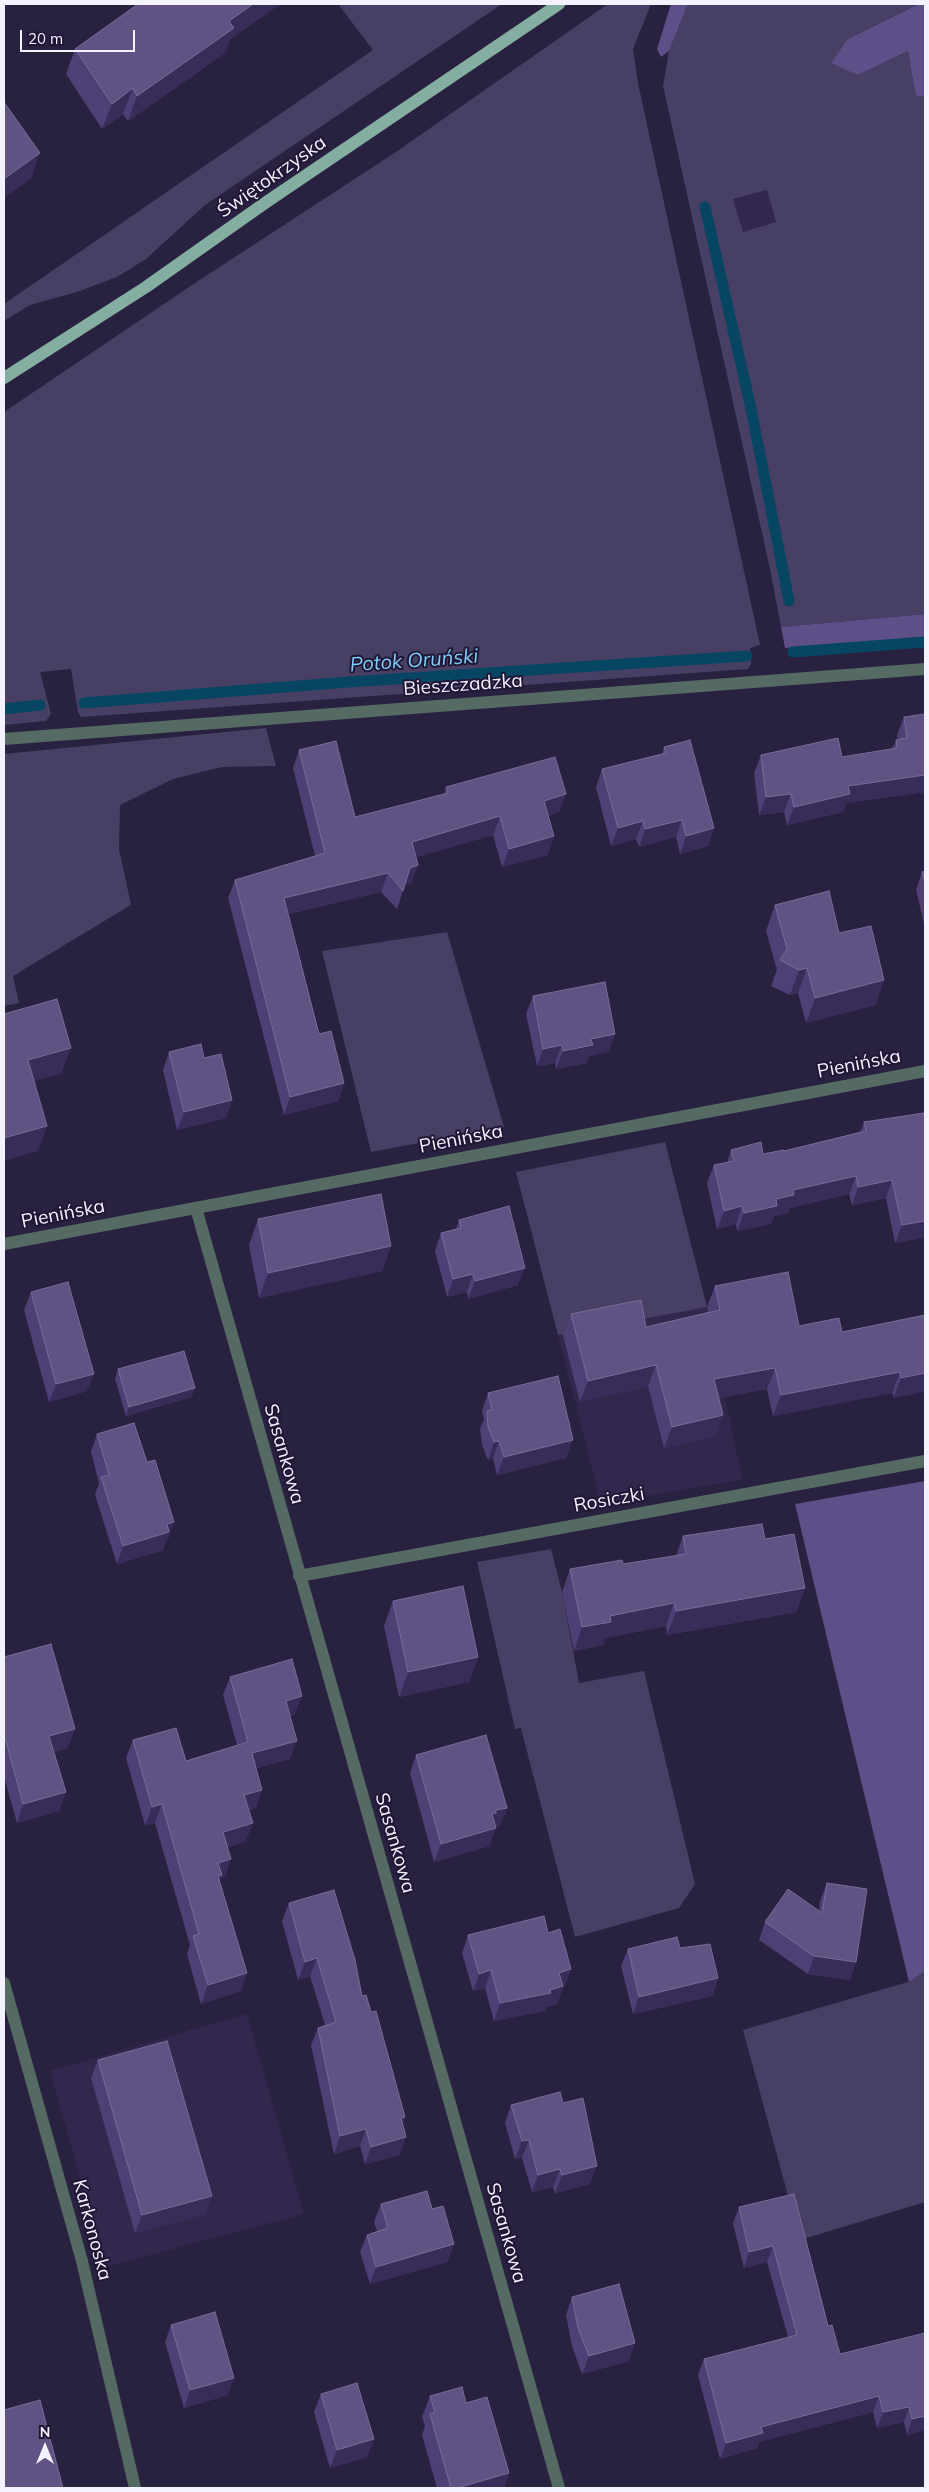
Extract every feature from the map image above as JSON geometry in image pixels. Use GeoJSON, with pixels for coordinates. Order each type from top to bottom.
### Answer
{"type":"FeatureCollection","features":[{"type":"Feature","properties":{"kind":"main road","name":"Świętokrzyska"},"geometry":{"type":"LineString","coordinates":[[4,378],[146,287],[265,203],[559,4]]}},
{"type":"Feature","properties":{"kind":"street","name":"Bieszczadzka"},"geometry":{"type":"LineString","coordinates":[[4,739],[925,668]]}},
{"type":"Feature","properties":{"kind":"street","name":"Pienińska"},"geometry":{"type":"LineString","coordinates":[[4,1244],[925,1071]]}},
{"type":"Feature","properties":{"kind":"street","name":"Sasankowa"},"geometry":{"type":"LineString","coordinates":[[196,1208],[559,2488]]}},
{"type":"Feature","properties":{"kind":"street","name":"Rosiczki"},"geometry":{"type":"LineString","coordinates":[[299,1576],[925,1461]]}},
{"type":"Feature","properties":{"kind":"street","name":"Karkonoska"},"geometry":{"type":"LineString","coordinates":[[4,1983],[82,2261],[135,2488]]}},
{"type":"Feature","properties":{"kind":"shaded area"},"geometry":{"type":"Polygon","coordinates":[[[338,4],[502,4],[205,205],[146,259],[117,277],[77,292],[30,305],[4,321],[4,304],[373,50],[338,4]]]}},
{"type":"Feature","properties":{"kind":"shaded area"},"geometry":{"type":"Polygon","coordinates":[[[608,4],[651,4],[633,49],[638,83],[760,645],[750,648],[751,664],[748,669],[81,717],[78,712],[71,669],[40,672],[51,714],[46,721],[4,725],[4,412],[195,283],[393,154],[608,4]]]}},
{"type":"Feature","properties":{"kind":"shaded area"},"geometry":{"type":"Polygon","coordinates":[[[671,4],[688,4],[669,51],[661,57],[657,49],[671,4]]]}},
{"type":"Feature","properties":{"kind":"shaded area"},"geometry":{"type":"Polygon","coordinates":[[[688,4],[919,4],[848,39],[858,75],[908,51],[916,97],[925,96],[925,614],[781,627],[770,569],[663,86],[669,51],[688,4]],[[767,190],[733,199],[743,232],[776,222],[767,190]]]}},
{"type":"Feature","properties":{"kind":"shaded area"},"geometry":{"type":"Polygon","coordinates":[[[919,4],[925,4],[925,96],[916,97],[908,51],[858,75],[831,63],[848,39],[919,4]]]}},
{"type":"Feature","properties":{"kind":"shaded area"},"geometry":{"type":"Polygon","coordinates":[[[767,190],[776,223],[742,232],[733,199],[767,190]]]}},
{"type":"Feature","properties":{"kind":"shaded area"},"geometry":{"type":"Polygon","coordinates":[[[925,614],[925,637],[785,648],[781,627],[925,614]]]}},
{"type":"Feature","properties":{"kind":"shaded area"},"geometry":{"type":"Polygon","coordinates":[[[266,728],[276,766],[222,767],[173,779],[120,805],[119,849],[131,905],[13,976],[19,1003],[4,1006],[4,754],[266,728]]]}},
{"type":"Feature","properties":{"kind":"shaded area"},"geometry":{"type":"Polygon","coordinates":[[[447,932],[504,1127],[371,1152],[322,951],[447,932]]]}},
{"type":"Feature","properties":{"kind":"shaded area"},"geometry":{"type":"Polygon","coordinates":[[[665,1142],[707,1307],[558,1335],[516,1172],[665,1142]]]}},
{"type":"Feature","properties":{"kind":"shaded area"},"geometry":{"type":"Polygon","coordinates":[[[707,1307],[742,1480],[601,1504],[558,1335],[707,1307]]]}},
{"type":"Feature","properties":{"kind":"shaded area"},"geometry":{"type":"Polygon","coordinates":[[[925,1481],[925,1971],[909,1982],[795,1504],[925,1481]]]}},
{"type":"Feature","properties":{"kind":"shaded area"},"geometry":{"type":"Polygon","coordinates":[[[551,1549],[562,1592],[579,1683],[644,1671],[695,1884],[679,1908],[575,1937],[521,1728],[515,1729],[477,1562],[551,1549]]]}},
{"type":"Feature","properties":{"kind":"shaded area"},"geometry":{"type":"Polygon","coordinates":[[[925,1971],[925,2202],[800,2240],[743,2030],[908,1982],[925,1971]]]}},
{"type":"Feature","properties":{"kind":"shaded area"},"geometry":{"type":"Polygon","coordinates":[[[247,2014],[304,2214],[105,2267],[50,2071],[247,2014]]]}},
{"type":"Feature","properties":{"kind":"building"},"geometry":{"type":"Polygon","coordinates":[[[138,4],[253,4],[229,21],[234,28],[137,96],[133,88],[112,104],[75,49],[138,4]]]}},
{"type":"Feature","properties":{"kind":"building"},"geometry":{"type":"Polygon","coordinates":[[[4,102],[40,153],[4,179],[4,102]]]}},
{"type":"Feature","properties":{"kind":"building"},"geometry":{"type":"Polygon","coordinates":[[[925,714],[925,775],[848,786],[850,794],[794,807],[791,794],[766,797],[761,755],[838,738],[842,757],[897,748],[896,740],[907,738],[904,717],[925,714]]]}},
{"type":"Feature","properties":{"kind":"building"},"geometry":{"type":"Polygon","coordinates":[[[690,740],[714,828],[686,836],[682,820],[645,829],[643,821],[618,828],[602,769],[666,753],[664,747],[690,740]]]}},
{"type":"Feature","properties":{"kind":"building"},"geometry":{"type":"Polygon","coordinates":[[[336,741],[355,817],[448,793],[446,787],[555,757],[566,794],[544,801],[554,836],[509,849],[500,816],[412,842],[418,865],[410,868],[403,891],[388,873],[284,898],[319,1034],[331,1031],[344,1083],[290,1097],[235,880],[325,853],[299,750],[336,741]]]}},
{"type":"Feature","properties":{"kind":"building"},"geometry":{"type":"Polygon","coordinates":[[[925,871],[925,883],[922,872],[925,871]]]}},
{"type":"Feature","properties":{"kind":"building"},"geometry":{"type":"Polygon","coordinates":[[[829,891],[839,933],[871,926],[884,980],[815,998],[807,968],[799,970],[780,960],[787,949],[775,905],[829,891]]]}},
{"type":"Feature","properties":{"kind":"building"},"geometry":{"type":"Polygon","coordinates":[[[605,982],[615,1034],[591,1039],[593,1045],[563,1051],[562,1045],[543,1049],[533,996],[605,982]]]}},
{"type":"Feature","properties":{"kind":"building"},"geometry":{"type":"Polygon","coordinates":[[[57,999],[71,1048],[28,1060],[47,1126],[4,1138],[4,1014],[57,999]]]}},
{"type":"Feature","properties":{"kind":"building"},"geometry":{"type":"Polygon","coordinates":[[[201,1044],[204,1058],[221,1054],[232,1100],[184,1112],[169,1052],[201,1044]]]}},
{"type":"Feature","properties":{"kind":"building"},"geometry":{"type":"Polygon","coordinates":[[[924,1113],[925,1221],[902,1225],[892,1180],[858,1187],[856,1176],[793,1190],[794,1195],[776,1199],[777,1206],[744,1213],[742,1206],[724,1211],[714,1165],[734,1161],[731,1150],[761,1142],[763,1154],[784,1151],[866,1131],[864,1122],[924,1113]]]}},
{"type":"Feature","properties":{"kind":"building"},"geometry":{"type":"Polygon","coordinates":[[[381,1194],[391,1246],[268,1273],[258,1219],[381,1194]]]}},
{"type":"Feature","properties":{"kind":"building"},"geometry":{"type":"Polygon","coordinates":[[[509,1206],[525,1268],[475,1281],[473,1274],[453,1279],[441,1233],[461,1228],[459,1220],[509,1206]]]}},
{"type":"Feature","properties":{"kind":"building"},"geometry":{"type":"Polygon","coordinates":[[[788,1272],[799,1326],[839,1318],[842,1332],[925,1315],[925,1373],[901,1378],[900,1372],[781,1395],[775,1368],[714,1379],[723,1415],[672,1427],[656,1365],[588,1381],[571,1314],[641,1300],[646,1327],[720,1310],[715,1286],[788,1272]]]}},
{"type":"Feature","properties":{"kind":"building"},"geometry":{"type":"Polygon","coordinates":[[[68,1282],[94,1374],[56,1384],[31,1292],[68,1282]]]}},
{"type":"Feature","properties":{"kind":"building"},"geometry":{"type":"Polygon","coordinates":[[[184,1351],[195,1388],[129,1407],[118,1369],[184,1351]]]}},
{"type":"Feature","properties":{"kind":"building"},"geometry":{"type":"Polygon","coordinates":[[[558,1376],[573,1440],[504,1457],[499,1441],[494,1442],[488,1427],[487,1411],[492,1410],[488,1393],[558,1376]]]}},
{"type":"Feature","properties":{"kind":"building"},"geometry":{"type":"Polygon","coordinates":[[[134,1423],[147,1462],[155,1460],[174,1522],[167,1524],[169,1532],[123,1546],[101,1477],[109,1475],[97,1434],[134,1423]]]}},
{"type":"Feature","properties":{"kind":"building"},"geometry":{"type":"Polygon","coordinates":[[[762,1524],[765,1539],[794,1534],[805,1588],[676,1611],[674,1603],[610,1616],[611,1622],[582,1627],[570,1569],[622,1560],[623,1564],[686,1554],[683,1536],[762,1524]]]}},
{"type":"Feature","properties":{"kind":"building"},"geometry":{"type":"Polygon","coordinates":[[[463,1586],[478,1657],[408,1672],[393,1601],[463,1586]]]}},
{"type":"Feature","properties":{"kind":"building"},"geometry":{"type":"Polygon","coordinates":[[[51,1644],[75,1729],[49,1736],[66,1792],[23,1804],[4,1734],[4,1657],[51,1644]]]}},
{"type":"Feature","properties":{"kind":"building"},"geometry":{"type":"Polygon","coordinates":[[[292,1659],[302,1696],[286,1701],[297,1741],[252,1753],[262,1790],[244,1795],[253,1823],[223,1832],[231,1859],[218,1863],[222,1875],[218,1876],[247,1973],[208,1985],[193,1936],[199,1934],[162,1804],[152,1807],[133,1740],[176,1728],[186,1761],[248,1742],[230,1677],[292,1659]]]}},
{"type":"Feature","properties":{"kind":"building"},"geometry":{"type":"Polygon","coordinates":[[[486,1735],[507,1808],[496,1810],[496,1813],[492,1814],[496,1828],[441,1844],[416,1755],[486,1735]]]}},
{"type":"Feature","properties":{"kind":"building"},"geometry":{"type":"Polygon","coordinates":[[[827,1883],[867,1889],[856,1962],[814,1956],[765,1922],[788,1889],[822,1913],[827,1883]]]}},
{"type":"Feature","properties":{"kind":"building"},"geometry":{"type":"Polygon","coordinates":[[[334,1890],[355,1960],[362,1996],[366,1995],[371,2012],[376,2011],[405,2117],[401,2118],[406,2137],[371,2147],[366,2129],[340,2136],[318,2028],[336,2022],[317,1958],[305,1962],[289,1903],[334,1890]]]}},
{"type":"Feature","properties":{"kind":"building"},"geometry":{"type":"Polygon","coordinates":[[[544,1916],[548,1933],[560,1929],[571,1969],[559,1973],[563,1986],[550,1990],[551,1993],[500,2003],[491,1970],[479,1974],[468,1935],[544,1916]]]}},
{"type":"Feature","properties":{"kind":"building"},"geometry":{"type":"Polygon","coordinates":[[[677,1937],[680,1948],[710,1944],[718,1978],[639,1997],[628,1949],[677,1937]]]}},
{"type":"Feature","properties":{"kind":"building"},"geometry":{"type":"Polygon","coordinates":[[[167,2041],[212,2196],[142,2215],[98,2060],[167,2041]]]}},
{"type":"Feature","properties":{"kind":"building"},"geometry":{"type":"Polygon","coordinates":[[[560,2092],[563,2103],[583,2098],[597,2166],[562,2175],[560,2169],[538,2175],[529,2140],[522,2141],[511,2105],[560,2092]]]}},
{"type":"Feature","properties":{"kind":"building"},"geometry":{"type":"Polygon","coordinates":[[[427,2191],[432,2209],[443,2206],[454,2244],[376,2267],[367,2235],[388,2228],[381,2204],[427,2191]]]}},
{"type":"Feature","properties":{"kind":"building"},"geometry":{"type":"Polygon","coordinates":[[[794,2194],[828,2326],[832,2325],[840,2354],[925,2333],[925,2416],[912,2419],[909,2407],[883,2412],[879,2396],[761,2427],[763,2433],[726,2443],[704,2359],[797,2335],[773,2246],[749,2252],[739,2207],[794,2194]]]}},
{"type":"Feature","properties":{"kind":"building"},"geometry":{"type":"Polygon","coordinates":[[[619,2284],[635,2343],[589,2356],[578,2328],[572,2297],[619,2284]]]}},
{"type":"Feature","properties":{"kind":"building"},"geometry":{"type":"Polygon","coordinates":[[[215,2312],[234,2378],[190,2390],[171,2325],[215,2312]]]}},
{"type":"Feature","properties":{"kind":"building"},"geometry":{"type":"Polygon","coordinates":[[[357,2383],[374,2439],[337,2450],[321,2394],[357,2383]]]}},
{"type":"Feature","properties":{"kind":"building"},"geometry":{"type":"Polygon","coordinates":[[[462,2387],[466,2403],[487,2397],[509,2473],[457,2488],[451,2488],[430,2414],[435,2412],[430,2396],[462,2387]]]}},
{"type":"Feature","properties":{"kind":"building"},"geometry":{"type":"Polygon","coordinates":[[[40,2400],[63,2488],[4,2488],[4,2410],[40,2400]]]}},
{"type":"Feature","properties":{"kind":"waterway"},"geometry":{"type":"LineString","coordinates":[[705,207],[750,404],[789,601]]}},
{"type":"Feature","properties":{"kind":"waterway","name":"Potok Oruński"},"geometry":{"type":"LineString","coordinates":[[793,652],[925,642]]}},
{"type":"Feature","properties":{"kind":"waterway","name":"Potok Oruński"},"geometry":{"type":"LineString","coordinates":[[84,703],[349,682],[747,656]]}},
{"type":"Feature","properties":{"kind":"waterway","name":"Potok Oruński"},"geometry":{"type":"LineString","coordinates":[[4,709],[40,705]]}}]}
